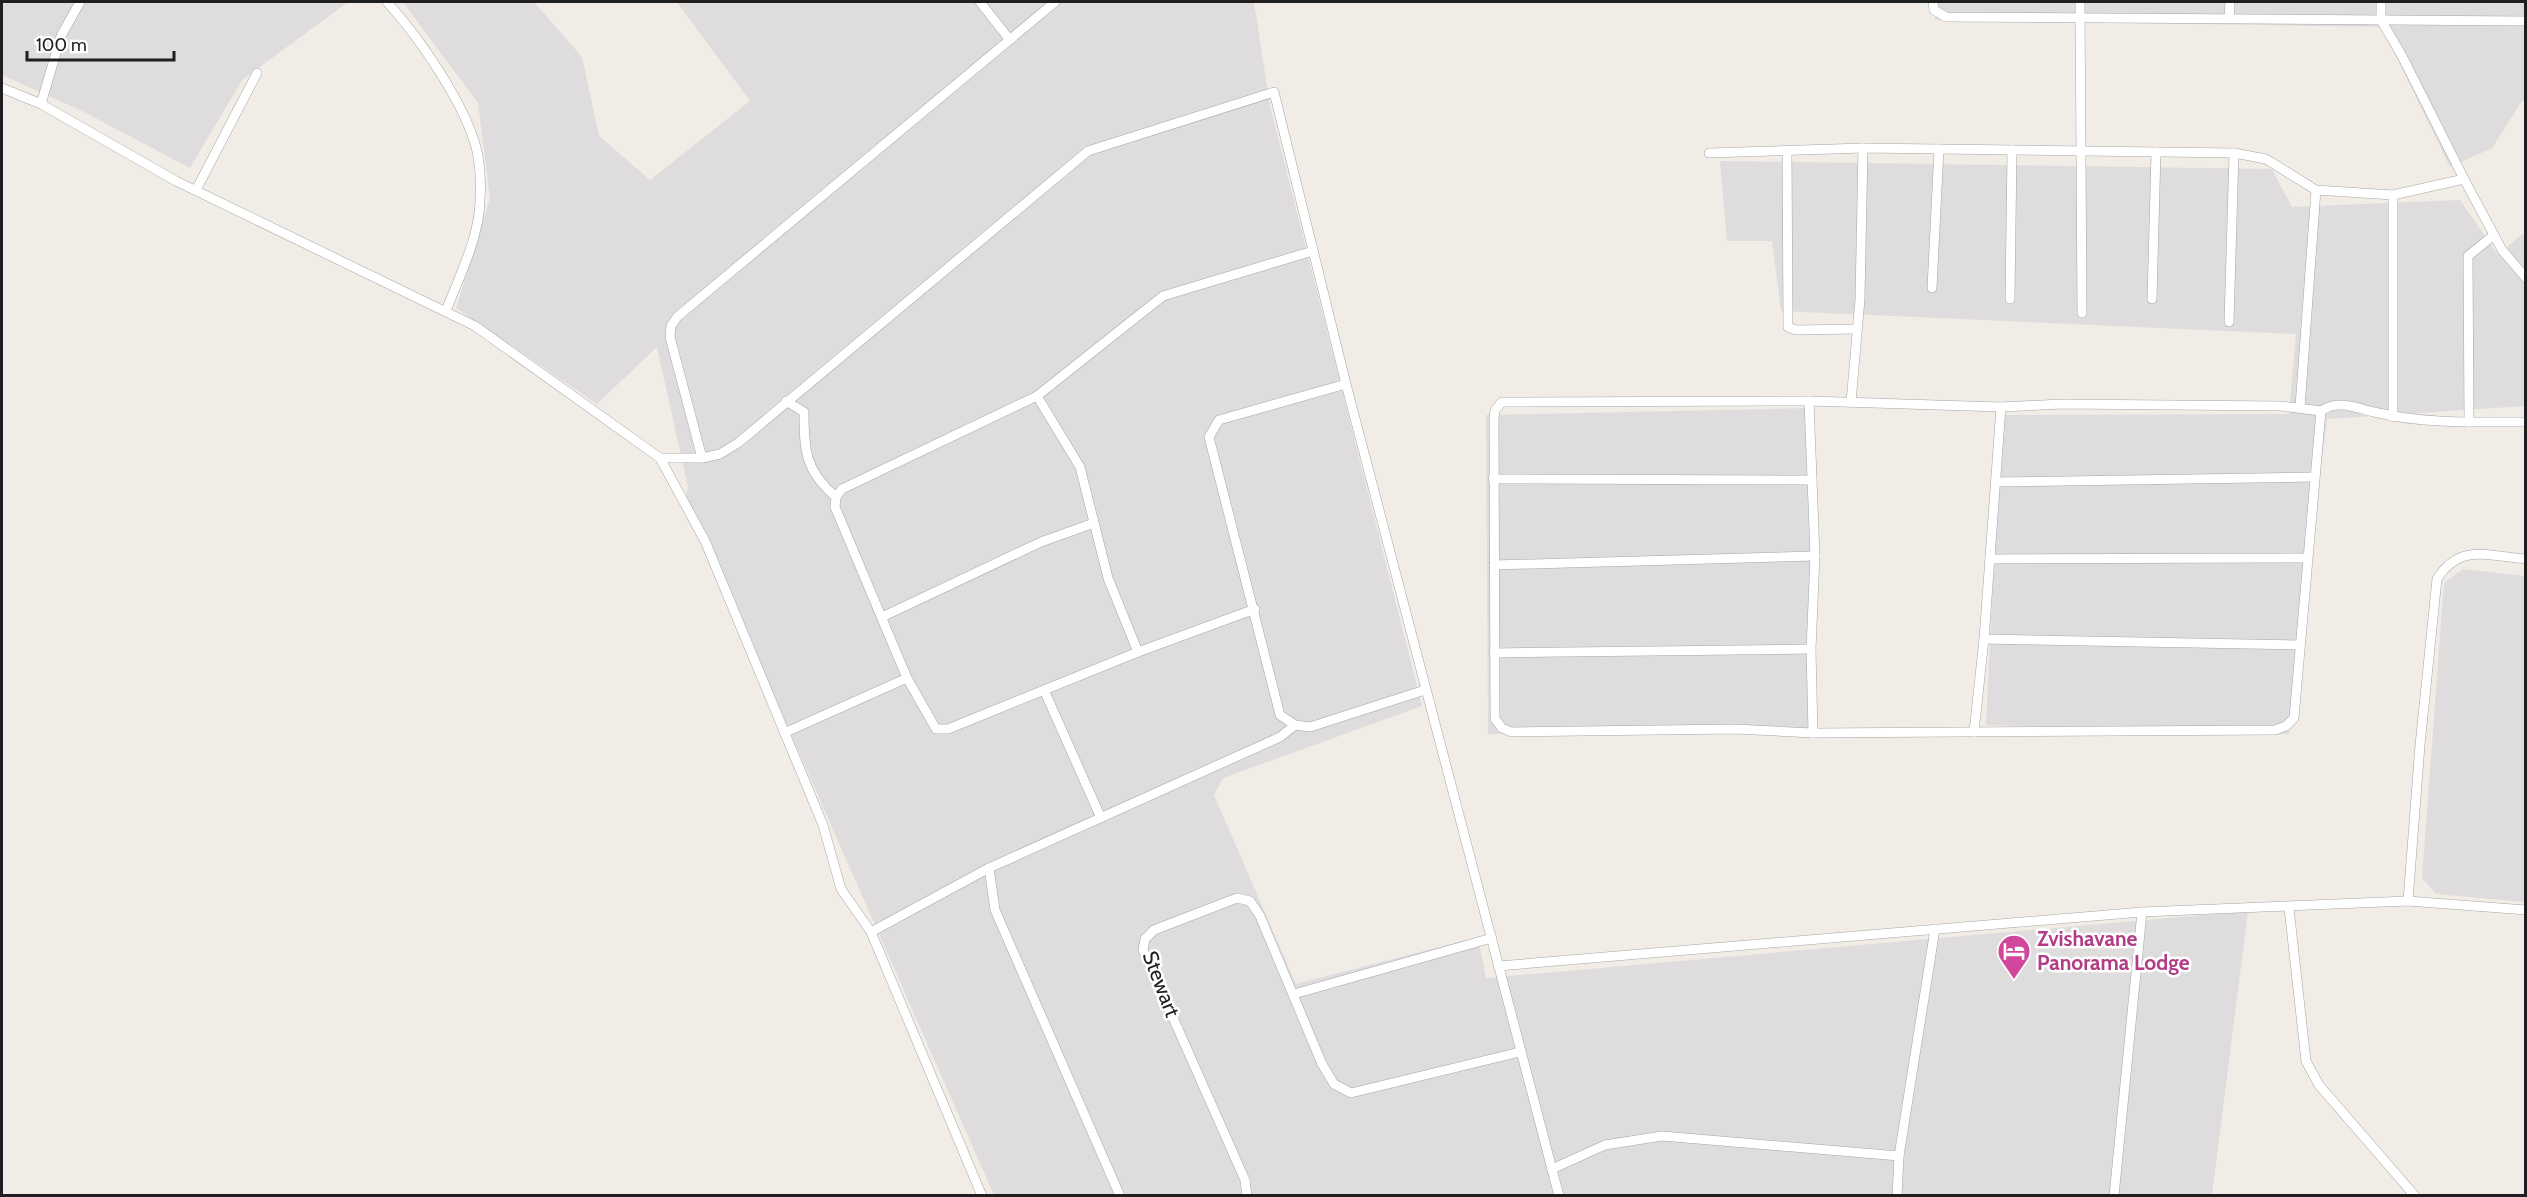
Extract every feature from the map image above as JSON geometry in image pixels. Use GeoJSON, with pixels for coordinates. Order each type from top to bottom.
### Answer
{"type":"FeatureCollection","features":[{"type":"Feature","properties":{"kind":"street"},"geometry":{"type":"LineString","coordinates":[[41,104],[61,36],[80,2]]}},
{"type":"Feature","properties":{"kind":"street"},"geometry":{"type":"LineString","coordinates":[[387,2],[409,26],[454,96],[477,150],[480,202],[476,230],[446,311]]}},
{"type":"Feature","properties":{"kind":"street"},"geometry":{"type":"LineString","coordinates":[[980,2],[1010,40]]}},
{"type":"Feature","properties":{"kind":"street"},"geometry":{"type":"LineString","coordinates":[[702,458],[670,337],[670,326],[677,317],[1055,2]]}},
{"type":"Feature","properties":{"kind":"street"},"geometry":{"type":"LineString","coordinates":[[1933,2],[1934,10],[1946,17],[2526,21]]}},
{"type":"Feature","properties":{"kind":"street"},"geometry":{"type":"LineString","coordinates":[[2080,2],[2082,313]]}},
{"type":"Feature","properties":{"kind":"street"},"geometry":{"type":"LineString","coordinates":[[2229,19],[2230,2]]}},
{"type":"Feature","properties":{"kind":"street"},"geometry":{"type":"LineString","coordinates":[[2381,2],[2381,20],[2402,56],[2464,179],[2502,250],[2526,278]]}},
{"type":"Feature","properties":{"kind":"street"},"geometry":{"type":"LineString","coordinates":[[196,190],[257,73]]}},
{"type":"Feature","properties":{"kind":"street"},"geometry":{"type":"LineString","coordinates":[[2,88],[41,104],[196,190],[475,326],[660,458],[705,541],[823,825],[841,889],[871,932],[982,1196]]}},
{"type":"Feature","properties":{"kind":"street"},"geometry":{"type":"LineString","coordinates":[[660,458],[702,458],[720,454],[738,444],[1088,151],[1274,92],[1346,384],[1559,1196]]}},
{"type":"Feature","properties":{"kind":"street"},"geometry":{"type":"LineString","coordinates":[[1709,153],[1863,148],[2234,153],[2266,159],[2316,190],[2393,195],[2464,179]]}},
{"type":"Feature","properties":{"kind":"street"},"geometry":{"type":"LineString","coordinates":[[1851,402],[1860,299],[1863,148]]}},
{"type":"Feature","properties":{"kind":"street"},"geometry":{"type":"LineString","coordinates":[[1932,288],[1939,149]]}},
{"type":"Feature","properties":{"kind":"street"},"geometry":{"type":"LineString","coordinates":[[1787,150],[1788,327],[1797,330],[1856,329]]}},
{"type":"Feature","properties":{"kind":"street"},"geometry":{"type":"LineString","coordinates":[[2010,299],[2012,150]]}},
{"type":"Feature","properties":{"kind":"street"},"geometry":{"type":"LineString","coordinates":[[2152,299],[2156,152]]}},
{"type":"Feature","properties":{"kind":"street"},"geometry":{"type":"LineString","coordinates":[[2229,322],[2234,153]]}},
{"type":"Feature","properties":{"kind":"street"},"geometry":{"type":"LineString","coordinates":[[2300,407],[2316,190]]}},
{"type":"Feature","properties":{"kind":"street"},"geometry":{"type":"LineString","coordinates":[[2393,195],[2393,417]]}},
{"type":"Feature","properties":{"kind":"street"},"geometry":{"type":"LineString","coordinates":[[2469,422],[2468,256],[2494,235]]}},
{"type":"Feature","properties":{"kind":"street"},"geometry":{"type":"LineString","coordinates":[[1255,609],[1138,652],[948,729],[936,729],[907,678],[835,507],[836,497],[842,489],[1037,396],[1163,296],[1313,251]]}},
{"type":"Feature","properties":{"kind":"street"},"geometry":{"type":"LineString","coordinates":[[1346,384],[1219,420],[1212,428],[1209,437],[1255,609],[1280,715],[1295,725],[1310,727],[1425,690]]}},
{"type":"Feature","properties":{"kind":"street"},"geometry":{"type":"LineString","coordinates":[[1037,396],[1080,467],[1108,578],[1138,652]]}},
{"type":"Feature","properties":{"kind":"street"},"geometry":{"type":"LineString","coordinates":[[2321,411],[2294,718],[2286,726],[2275,730],[1974,732],[1903,730],[1813,733],[1735,729],[1511,732],[1502,728],[1495,719],[1494,419],[1495,410],[1502,402],[1809,400],[2001,407],[2073,404],[2300,407],[2321,411],[2338,404],[2393,417],[2469,422],[2526,422]]}},
{"type":"Feature","properties":{"kind":"street"},"geometry":{"type":"LineString","coordinates":[[1809,400],[1815,556],[1811,649],[1813,733]]}},
{"type":"Feature","properties":{"kind":"street"},"geometry":{"type":"LineString","coordinates":[[786,402],[804,411],[804,453],[819,483],[836,497]]}},
{"type":"Feature","properties":{"kind":"street"},"geometry":{"type":"LineString","coordinates":[[1974,732],[1984,639],[2001,407]]}},
{"type":"Feature","properties":{"kind":"street"},"geometry":{"type":"LineString","coordinates":[[1995,482],[2314,477]]}},
{"type":"Feature","properties":{"kind":"street"},"geometry":{"type":"LineString","coordinates":[[1493,479],[1812,480]]}},
{"type":"Feature","properties":{"kind":"street"},"geometry":{"type":"LineString","coordinates":[[882,617],[1041,542],[1094,523]]}},
{"type":"Feature","properties":{"kind":"street"},"geometry":{"type":"LineString","coordinates":[[2408,901],[2420,745],[2437,579],[2446,565],[2463,554],[2526,559]]}},
{"type":"Feature","properties":{"kind":"street"},"geometry":{"type":"LineString","coordinates":[[1494,565],[1815,556]]}},
{"type":"Feature","properties":{"kind":"street"},"geometry":{"type":"LineString","coordinates":[[1990,559],[2307,558]]}},
{"type":"Feature","properties":{"kind":"street"},"geometry":{"type":"LineString","coordinates":[[1984,639],[2300,645]]}},
{"type":"Feature","properties":{"kind":"street"},"geometry":{"type":"LineString","coordinates":[[1494,653],[1811,649]]}},
{"type":"Feature","properties":{"kind":"street"},"geometry":{"type":"LineString","coordinates":[[784,732],[907,678]]}},
{"type":"Feature","properties":{"kind":"street"},"geometry":{"type":"LineString","coordinates":[[1044,690],[1101,818]]}},
{"type":"Feature","properties":{"kind":"street"},"geometry":{"type":"LineString","coordinates":[[871,932],[989,868],[1280,737],[1295,725]]}},
{"type":"Feature","properties":{"kind":"street"},"geometry":{"type":"LineString","coordinates":[[989,868],[995,910],[1120,1196]]}},
{"type":"Feature","properties":{"kind":"street","name":"Stewart"},"geometry":{"type":"LineString","coordinates":[[1247,1196],[1245,1180],[1143,950],[1145,939],[1154,930],[1237,898],[1250,901],[1260,916],[1294,994]]}},
{"type":"Feature","properties":{"kind":"street"},"geometry":{"type":"LineString","coordinates":[[1498,966],[2142,912],[2289,908],[2408,901],[2526,910]]}},
{"type":"Feature","properties":{"kind":"street"},"geometry":{"type":"LineString","coordinates":[[2289,908],[2306,1060],[2319,1085],[2415,1196]]}},
{"type":"Feature","properties":{"kind":"street"},"geometry":{"type":"LineString","coordinates":[[2114,1196],[2142,912]]}},
{"type":"Feature","properties":{"kind":"street"},"geometry":{"type":"LineString","coordinates":[[1897,1196],[1899,1156],[1935,929]]}},
{"type":"Feature","properties":{"kind":"street"},"geometry":{"type":"LineString","coordinates":[[1492,938],[1294,994],[1322,1064],[1334,1084],[1351,1093],[1520,1052]]}},
{"type":"Feature","properties":{"kind":"street"},"geometry":{"type":"LineString","coordinates":[[1552,1169],[1605,1145],[1662,1136],[1899,1156]]}},
{"type":"Feature","properties":{"kind":"shaded area"},"geometry":{"type":"Polygon","coordinates":[[[2,2],[348,2],[242,80],[190,168],[82,111],[2,75],[2,2]]]}},
{"type":"Feature","properties":{"kind":"shaded area"},"geometry":{"type":"Polygon","coordinates":[[[403,2],[534,2],[582,57],[599,136],[650,180],[750,101],[677,2],[1254,2],[1270,106],[1422,706],[1223,778],[1214,795],[1296,984],[1478,937],[1486,978],[2248,911],[2212,1195],[994,1195],[686,496],[688,487],[657,347],[597,404],[456,308],[490,198],[478,103],[403,2]]]}},
{"type":"Feature","properties":{"kind":"shaded area"},"geometry":{"type":"Polygon","coordinates":[[[1937,2],[2525,2],[2525,101],[2522,101],[2492,148],[2450,167],[2382,27],[1935,20],[1937,2]]]}},
{"type":"Feature","properties":{"kind":"shaded area"},"geometry":{"type":"Polygon","coordinates":[[[1720,161],[2272,169],[2292,207],[2460,200],[2498,255],[2525,232],[2525,406],[2327,419],[2289,734],[1986,725],[2001,415],[2289,414],[2296,334],[1781,311],[1772,241],[1727,241],[1720,161]]]}},
{"type":"Feature","properties":{"kind":"shaded area"},"geometry":{"type":"Polygon","coordinates":[[[1814,408],[1810,733],[1488,734],[1486,415],[1814,408]]]}},
{"type":"Feature","properties":{"kind":"shaded area"},"geometry":{"type":"Polygon","coordinates":[[[2463,569],[2525,576],[2525,902],[2436,894],[2422,878],[2444,583],[2463,569]]]}},
{"type":"Feature","properties":{"kind":"place","name":"Zvishavane Panorama Lodge"},"geometry":{"type":"Point","coordinates":[2014,980]}}]}
